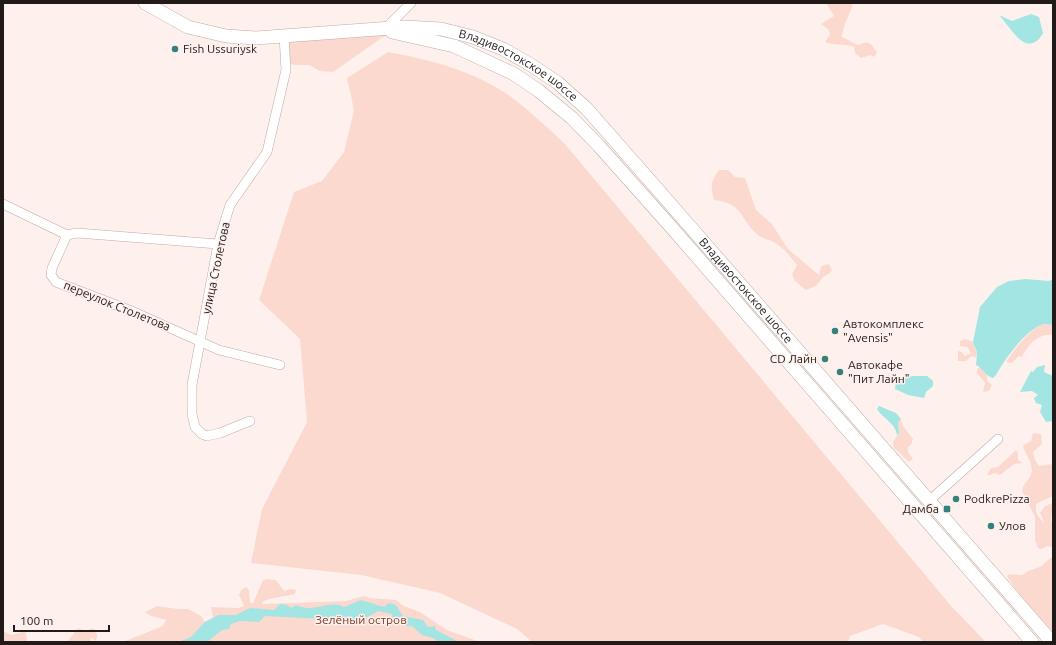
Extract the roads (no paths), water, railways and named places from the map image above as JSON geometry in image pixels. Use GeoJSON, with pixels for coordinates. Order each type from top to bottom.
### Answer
{"type":"FeatureCollection","features":[{"type":"Feature","properties":{"kind":"highway","name":"Владивостокское шоссе"},"geometry":{"type":"LineString","coordinates":[[145,3],[188,27],[208,33],[256,38],[405,27],[441,29],[473,37],[502,49],[558,84],[587,109],[1052,642]]}},
{"type":"Feature","properties":{"kind":"highway","name":"Владивостокское шоссе"},"geometry":{"type":"LineString","coordinates":[[385,29],[396,34],[454,46],[514,74],[539,91],[572,118],[672,228],[1032,642]]}},
{"type":"Feature","properties":{"kind":"highway"},"geometry":{"type":"LineString","coordinates":[[589,136],[590,126],[600,125]]}},
{"type":"Feature","properties":{"kind":"street"},"geometry":{"type":"LineString","coordinates":[[385,29],[412,3]]}},
{"type":"Feature","properties":{"kind":"street","name":"улица Столетова"},"geometry":{"type":"LineString","coordinates":[[250,421],[220,433],[207,436],[202,434],[195,427],[192,414],[192,390],[218,244],[230,205],[267,152],[286,70],[284,36]]}},
{"type":"Feature","properties":{"kind":"street"},"geometry":{"type":"LineString","coordinates":[[3,204],[67,236],[77,233],[93,233],[218,244]]}},
{"type":"Feature","properties":{"kind":"street","name":"переулок Столетова"},"geometry":{"type":"LineString","coordinates":[[67,236],[52,268],[51,275],[56,282],[134,312],[219,350],[280,365]]}},
{"type":"Feature","properties":{"kind":"street"},"geometry":{"type":"LineString","coordinates":[[929,501],[998,439]]}},
{"type":"Feature","properties":{"kind":"water"},"geometry":{"type":"Polygon","coordinates":[[[1031,14],[1039,17],[1043,33],[1037,41],[1031,44],[1025,43],[1019,39],[999,15],[1012,21],[1031,14]]]}},
{"type":"Feature","properties":{"kind":"water"},"geometry":{"type":"Polygon","coordinates":[[[1025,279],[1049,281],[1053,279],[1053,325],[1042,324],[1028,333],[1010,354],[993,378],[988,376],[976,365],[977,352],[973,342],[980,307],[997,287],[1009,281],[1025,279]]]}},
{"type":"Feature","properties":{"kind":"water"},"geometry":{"type":"Polygon","coordinates":[[[1045,365],[1044,372],[1053,376],[1053,421],[1046,422],[1040,412],[1042,405],[1036,403],[1034,398],[1038,395],[1032,391],[1020,392],[1031,371],[1033,372],[1037,367],[1045,365]]]}},
{"type":"Feature","properties":{"kind":"water"},"geometry":{"type":"Polygon","coordinates":[[[912,376],[927,376],[933,381],[933,386],[926,392],[924,398],[908,395],[895,389],[896,380],[912,376]]]}},
{"type":"Feature","properties":{"kind":"water"},"geometry":{"type":"Polygon","coordinates":[[[879,406],[896,413],[901,419],[898,422],[899,433],[897,435],[894,427],[877,409],[879,406]]]}},
{"type":"Feature","properties":{"kind":"water"},"geometry":{"type":"Polygon","coordinates":[[[361,600],[384,607],[389,603],[396,605],[403,616],[423,620],[428,627],[435,626],[436,630],[459,642],[439,642],[433,638],[422,635],[412,626],[391,622],[392,614],[378,611],[366,618],[344,620],[265,616],[259,622],[240,621],[231,624],[229,629],[222,630],[207,642],[178,642],[191,637],[205,622],[218,615],[236,615],[250,608],[274,610],[280,604],[287,605],[291,608],[296,605],[309,608],[333,605],[344,607],[361,600]]]}},
{"type":"Feature","properties":{"kind":"place","name":"Fish Ussuriysk"},"geometry":{"type":"Point","coordinates":[175,49]}},
{"type":"Feature","properties":{"kind":"place","name":"Автокомплекс \"Avensis\""},"geometry":{"type":"Point","coordinates":[835,331]}},
{"type":"Feature","properties":{"kind":"place","name":"CD Лайн"},"geometry":{"type":"Point","coordinates":[825,359]}},
{"type":"Feature","properties":{"kind":"place","name":"Автокафе \"Пит Лайн\""},"geometry":{"type":"Point","coordinates":[840,372]}},
{"type":"Feature","properties":{"kind":"place","name":"PodkrePizza"},"geometry":{"type":"Point","coordinates":[956,499]}},
{"type":"Feature","properties":{"kind":"place","name":"Дамба"},"geometry":{"type":"Point","coordinates":[947,509]}},
{"type":"Feature","properties":{"kind":"place","name":"Улов"},"geometry":{"type":"Point","coordinates":[991,526]}},
{"type":"Feature","properties":{"kind":"park label","name":"Зелёный остров"},"geometry":{"type":"Point","coordinates":[361,620]}}]}
